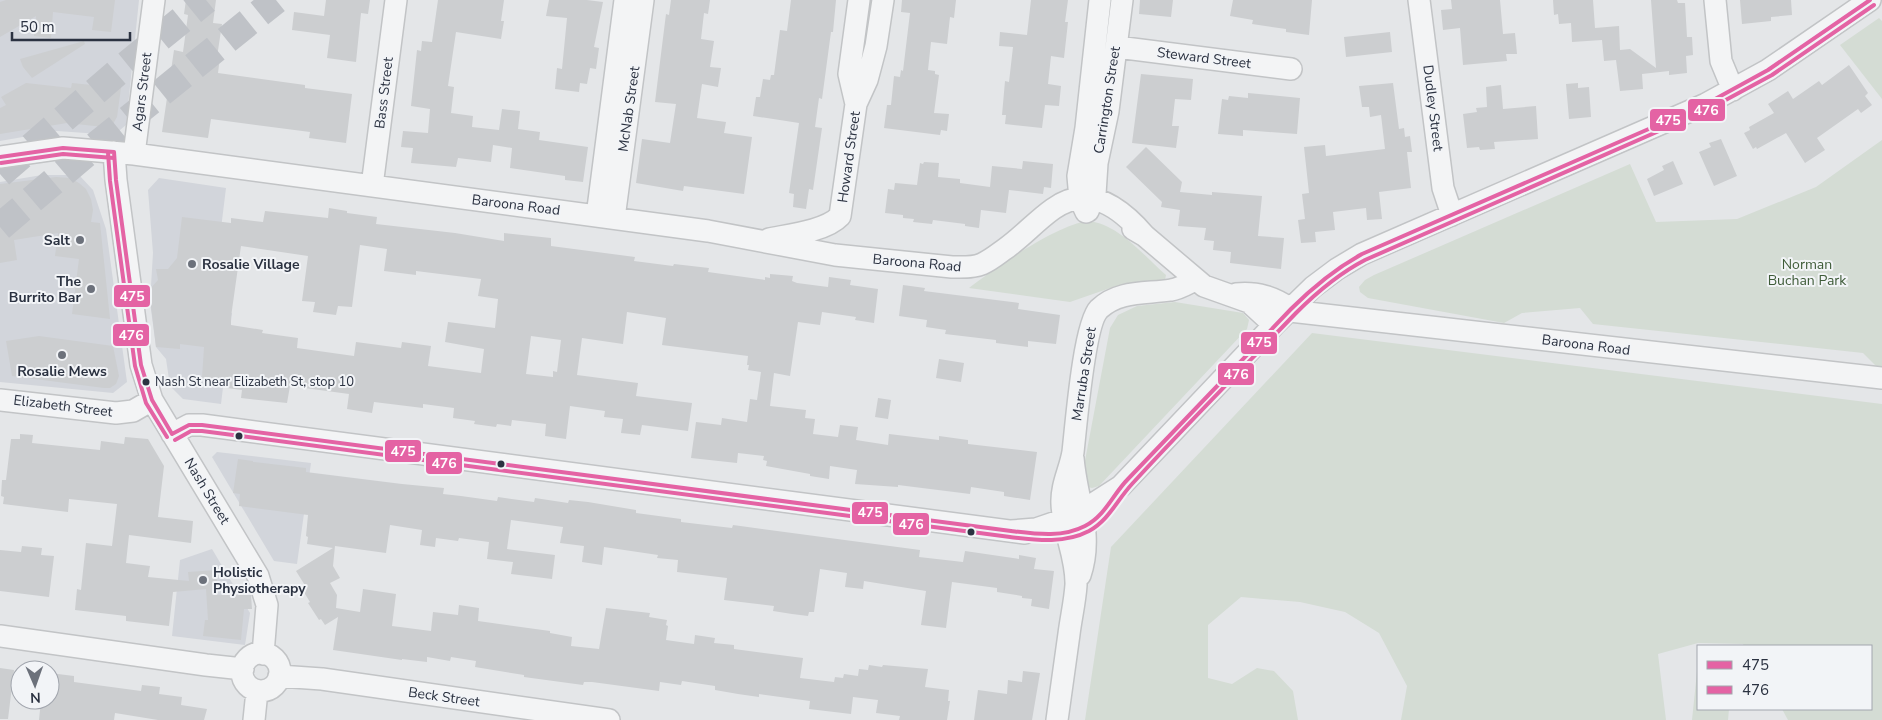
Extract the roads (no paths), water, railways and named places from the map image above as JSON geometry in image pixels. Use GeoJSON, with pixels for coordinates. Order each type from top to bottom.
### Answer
{"type":"FeatureCollection","features":[{"type":"Feature","properties":{"kind":"street","name":"Agars Street"},"geometry":{"type":"LineString","coordinates":[[124,153],[154,0]]}},
{"type":"Feature","properties":{"kind":"street","name":"Bass Street"},"geometry":{"type":"LineString","coordinates":[[372,186],[396,0]]}},
{"type":"Feature","properties":{"kind":"street","name":"McNab Street"},"geometry":{"type":"LineString","coordinates":[[606,217],[625,0]]}},
{"type":"Feature","properties":{"kind":"street","name":"McNab Street"},"geometry":{"type":"LineString","coordinates":[[606,217],[643,0]]}},
{"type":"Feature","properties":{"kind":"street","name":"Howard Street"},"geometry":{"type":"LineString","coordinates":[[856,104],[848,74],[858,0]]}},
{"type":"Feature","properties":{"kind":"street","name":"Howard Street"},"geometry":{"type":"LineString","coordinates":[[761,241],[819,227],[840,216],[856,104],[867,80],[876,46],[883,0]]}},
{"type":"Feature","properties":{"kind":"street","name":"Carrington Street"},"geometry":{"type":"LineString","coordinates":[[1087,204],[1078,174],[1086,128],[1100,0]]}},
{"type":"Feature","properties":{"kind":"street","name":"Carrington Street"},"geometry":{"type":"LineString","coordinates":[[1087,204],[1108,111],[1122,0]]}},
{"type":"Feature","properties":{"kind":"street","name":"Dudley Street"},"geometry":{"type":"LineString","coordinates":[[1419,0],[1443,188],[1452,215]]}},
{"type":"Feature","properties":{"kind":"street"},"geometry":{"type":"LineString","coordinates":[[1715,0],[1721,61],[1733,90]]}},
{"type":"Feature","properties":{"kind":"street"},"geometry":{"type":"LineString","coordinates":[[172,434],[189,424],[202,425],[1044,535],[1074,523],[1095,520],[1106,509],[1121,486],[1274,325],[1320,282],[1355,257],[1698,108],[1768,70],[1870,0]]}},
{"type":"Feature","properties":{"kind":"street","name":"Steward Street"},"geometry":{"type":"LineString","coordinates":[[1116,47],[1290,69]]}},
{"type":"Feature","properties":{"kind":"street","name":"Baroona Road"},"geometry":{"type":"LineString","coordinates":[[0,157],[62,148],[124,153],[708,231],[835,255],[961,267],[986,262],[1023,236],[1054,208],[1067,202],[1107,203],[1129,218],[1145,236],[1195,280],[1204,286],[1254,305],[1274,325]]}},
{"type":"Feature","properties":{"kind":"street","name":"Nash Street"},"geometry":{"type":"LineString","coordinates":[[124,153],[116,180],[141,365],[152,400],[258,576],[267,605],[263,654]]}},
{"type":"Feature","properties":{"kind":"street","name":"Marruba Street"},"geometry":{"type":"LineString","coordinates":[[1057,720],[1076,590],[1074,523],[1062,503],[1062,490],[1072,454],[1088,336],[1092,320],[1096,312],[1105,304],[1122,296],[1172,290],[1195,280]]}},
{"type":"Feature","properties":{"kind":"street","name":"Baroona Road"},"geometry":{"type":"LineString","coordinates":[[1226,294],[1253,293],[1264,295],[1291,310],[1882,378]]}},
{"type":"Feature","properties":{"kind":"street","name":"Elizabeth Street"},"geometry":{"type":"LineString","coordinates":[[0,400],[116,413],[133,411],[152,400]]}},
{"type":"Feature","properties":{"kind":"street"},"geometry":{"type":"LineString","coordinates":[[0,636],[206,666],[243,669]]}},
{"type":"Feature","properties":{"kind":"street"},"geometry":{"type":"LineString","coordinates":[[257,654],[263,654],[269,656],[278,664],[280,676],[278,682],[269,689],[257,690],[252,689],[244,680],[243,669],[248,659],[257,654]]}},
{"type":"Feature","properties":{"kind":"street","name":"Beck Street"},"geometry":{"type":"LineString","coordinates":[[280,676],[322,679],[609,720]]}},
{"type":"Feature","properties":{"kind":"street"},"geometry":{"type":"LineString","coordinates":[[254,720],[257,690]]}},
{"type":"Feature","properties":{"kind":"tunnel"},"geometry":{"type":"LineString","coordinates":[[0,174],[119,71],[206,0]]}},
{"type":"Feature","properties":{"kind":"tunnel"},"geometry":{"type":"LineString","coordinates":[[0,227],[89,151],[276,0]]}},
{"type":"Feature","properties":{"kind":"place","name":"Salt"},"geometry":{"type":"Point","coordinates":[80,240]}},
{"type":"Feature","properties":{"kind":"place","name":"Rosalie Village"},"geometry":{"type":"Point","coordinates":[192,264]}},
{"type":"Feature","properties":{"kind":"place","name":"The Burrito Bar"},"geometry":{"type":"Point","coordinates":[91,289]}},
{"type":"Feature","properties":{"kind":"place","name":"Rosalie Mews"},"geometry":{"type":"Point","coordinates":[62,355]}},
{"type":"Feature","properties":{"kind":"place","name":"Nash St near Elizabeth St, stop 10"},"geometry":{"type":"Point","coordinates":[146,382]}},
{"type":"Feature","properties":{"kind":"place","name":"Holistic Physiotherapy"},"geometry":{"type":"Point","coordinates":[203,580]}},
{"type":"Feature","properties":{"kind":"park label","name":"Norman Buchan Park"},"geometry":{"type":"Point","coordinates":[1807,272]}}]}
